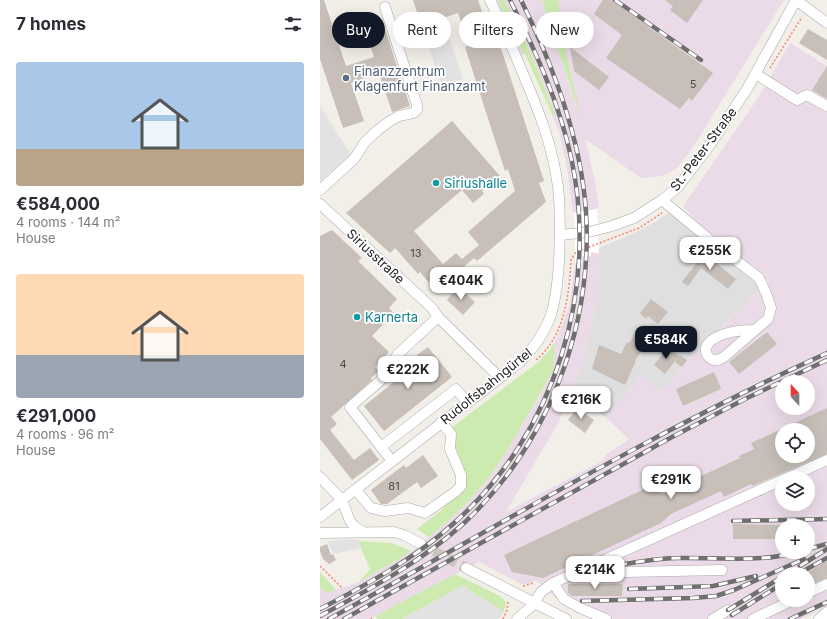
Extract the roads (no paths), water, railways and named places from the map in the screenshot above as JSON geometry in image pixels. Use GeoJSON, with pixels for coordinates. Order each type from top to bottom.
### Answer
{"type":"FeatureCollection","features":[{"type":"Feature","properties":{"kind":"street","name":"Rudolfsbahngürtel"},"geometry":{"type":"LineString","coordinates":[[320,517],[519,363],[533,349],[548,325],[557,292],[560,235],[558,188],[547,137],[538,110],[490,0]]}},
{"type":"Feature","properties":{"kind":"street","name":"St.-Peter-Straße"},"geometry":{"type":"LineString","coordinates":[[560,235],[589,232],[612,226],[666,204],[760,77],[796,0]]}},
{"type":"Feature","properties":{"kind":"street"},"geometry":{"type":"LineString","coordinates":[[796,0],[827,23]]}},
{"type":"Feature","properties":{"kind":"street"},"geometry":{"type":"LineString","coordinates":[[320,190],[354,159],[365,142],[378,130],[399,116],[413,113],[417,110],[417,105],[385,7]]}},
{"type":"Feature","properties":{"kind":"street"},"geometry":{"type":"LineString","coordinates":[[760,77],[797,100],[807,95],[827,106]]}},
{"type":"Feature","properties":{"kind":"street"},"geometry":{"type":"LineString","coordinates":[[666,204],[709,240],[759,278],[771,308],[768,319],[754,330]]}},
{"type":"Feature","properties":{"kind":"street","name":"Siriusstraße"},"geometry":{"type":"LineString","coordinates":[[322,210],[432,308],[438,317],[499,377]]}},
{"type":"Feature","properties":{"kind":"street"},"geometry":{"type":"LineString","coordinates":[[392,461],[350,407],[380,381],[398,354],[438,317]]}},
{"type":"Feature","properties":{"kind":"street"},"geometry":{"type":"LineString","coordinates":[[381,447],[456,389],[467,402]]}},
{"type":"Feature","properties":{"kind":"street"},"geometry":{"type":"LineString","coordinates":[[356,490],[371,508],[385,511],[408,508],[425,513],[455,492],[461,486],[461,475],[450,448],[451,434],[441,422]]}},
{"type":"Feature","properties":{"kind":"street"},"geometry":{"type":"LineString","coordinates":[[803,471],[827,460]]}},
{"type":"Feature","properties":{"kind":"street"},"geometry":{"type":"LineString","coordinates":[[320,476],[342,500],[350,521],[354,526],[363,532]]}},
{"type":"Feature","properties":{"kind":"street"},"geometry":{"type":"LineString","coordinates":[[517,619],[534,604],[541,592],[553,583],[775,483]]}},
{"type":"Feature","properties":{"kind":"street"},"geometry":{"type":"LineString","coordinates":[[320,533],[394,532],[421,544]]}},
{"type":"Feature","properties":{"kind":"street"},"geometry":{"type":"LineString","coordinates":[[466,568],[566,619]]}},
{"type":"Feature","properties":{"kind":"street"},"geometry":{"type":"LineString","coordinates":[[574,573],[722,570]]}},
{"type":"Feature","properties":{"kind":"street"},"geometry":{"type":"LineString","coordinates":[[553,583],[564,599],[580,608],[606,619]]}},
{"type":"Feature","properties":{"kind":"street"},"geometry":{"type":"LineString","coordinates":[[815,590],[827,584]]}},
{"type":"Feature","properties":{"kind":"street"},"geometry":{"type":"LineString","coordinates":[[753,619],[778,607]]}},
{"type":"Feature","properties":{"kind":"street"},"geometry":{"type":"LineString","coordinates":[[819,619],[827,612]]}},
{"type":"Feature","properties":{"kind":"street"},"geometry":{"type":"LineString","coordinates":[[713,619],[728,615]]}},
{"type":"Feature","properties":{"kind":"tunnel"},"geometry":{"type":"LineString","coordinates":[[421,544],[466,568]]}},
{"type":"Feature","properties":{"kind":"railway"},"geometry":{"type":"LineString","coordinates":[[320,609],[372,581],[422,549],[453,524],[489,488],[519,447],[543,403],[561,356],[573,307],[579,257],[578,207],[571,157],[553,96],[537,57],[510,0]]}},
{"type":"Feature","properties":{"kind":"railway"},"geometry":{"type":"LineString","coordinates":[[320,616],[376,585],[430,551],[463,524],[493,493],[519,458],[541,421],[559,382],[573,340],[582,298],[586,255],[586,212],[583,184],[572,130],[564,103],[544,51],[521,0]]}},
{"type":"Feature","properties":{"kind":"railway"},"geometry":{"type":"LineString","coordinates":[[615,0],[701,60]]}},
{"type":"Feature","properties":{"kind":"railway"},"geometry":{"type":"LineString","coordinates":[[329,619],[637,447],[763,383],[827,353]]}},
{"type":"Feature","properties":{"kind":"railway"},"geometry":{"type":"LineString","coordinates":[[344,619],[672,437],[747,398],[827,360]]}},
{"type":"Feature","properties":{"kind":"railway"},"geometry":{"type":"LineString","coordinates":[[733,521],[827,519]]}},
{"type":"Feature","properties":{"kind":"railway"},"geometry":{"type":"LineString","coordinates":[[815,547],[827,544]]}},
{"type":"Feature","properties":{"kind":"railway"},"geometry":{"type":"LineString","coordinates":[[800,566],[827,549]]}},
{"type":"Feature","properties":{"kind":"railway"},"geometry":{"type":"LineString","coordinates":[[618,565],[671,558],[738,559],[775,556]]}},
{"type":"Feature","properties":{"kind":"railway"},"geometry":{"type":"LineString","coordinates":[[811,567],[827,558]]}},
{"type":"Feature","properties":{"kind":"railway"},"geometry":{"type":"LineString","coordinates":[[582,601],[716,596],[734,590],[804,559]]}},
{"type":"Feature","properties":{"kind":"railway"},"geometry":{"type":"LineString","coordinates":[[629,589],[713,586],[756,576]]}},
{"type":"Feature","properties":{"kind":"railway"},"geometry":{"type":"LineString","coordinates":[[728,610],[775,581]]}},
{"type":"Feature","properties":{"kind":"railway"},"geometry":{"type":"LineString","coordinates":[[732,615],[775,588]]}},
{"type":"Feature","properties":{"kind":"railway"},"geometry":{"type":"LineString","coordinates":[[790,619],[827,602]]}},
{"type":"Feature","properties":{"kind":"place","name":"Finanzzentrum Klagenfurt Finanzamt"},"geometry":{"type":"Point","coordinates":[346,78]}},
{"type":"Feature","properties":{"kind":"place","name":"Siriushalle"},"geometry":{"type":"Point","coordinates":[436,183]}},
{"type":"Feature","properties":{"kind":"place","name":"Karnerta"},"geometry":{"type":"Point","coordinates":[357,317]}}]}
